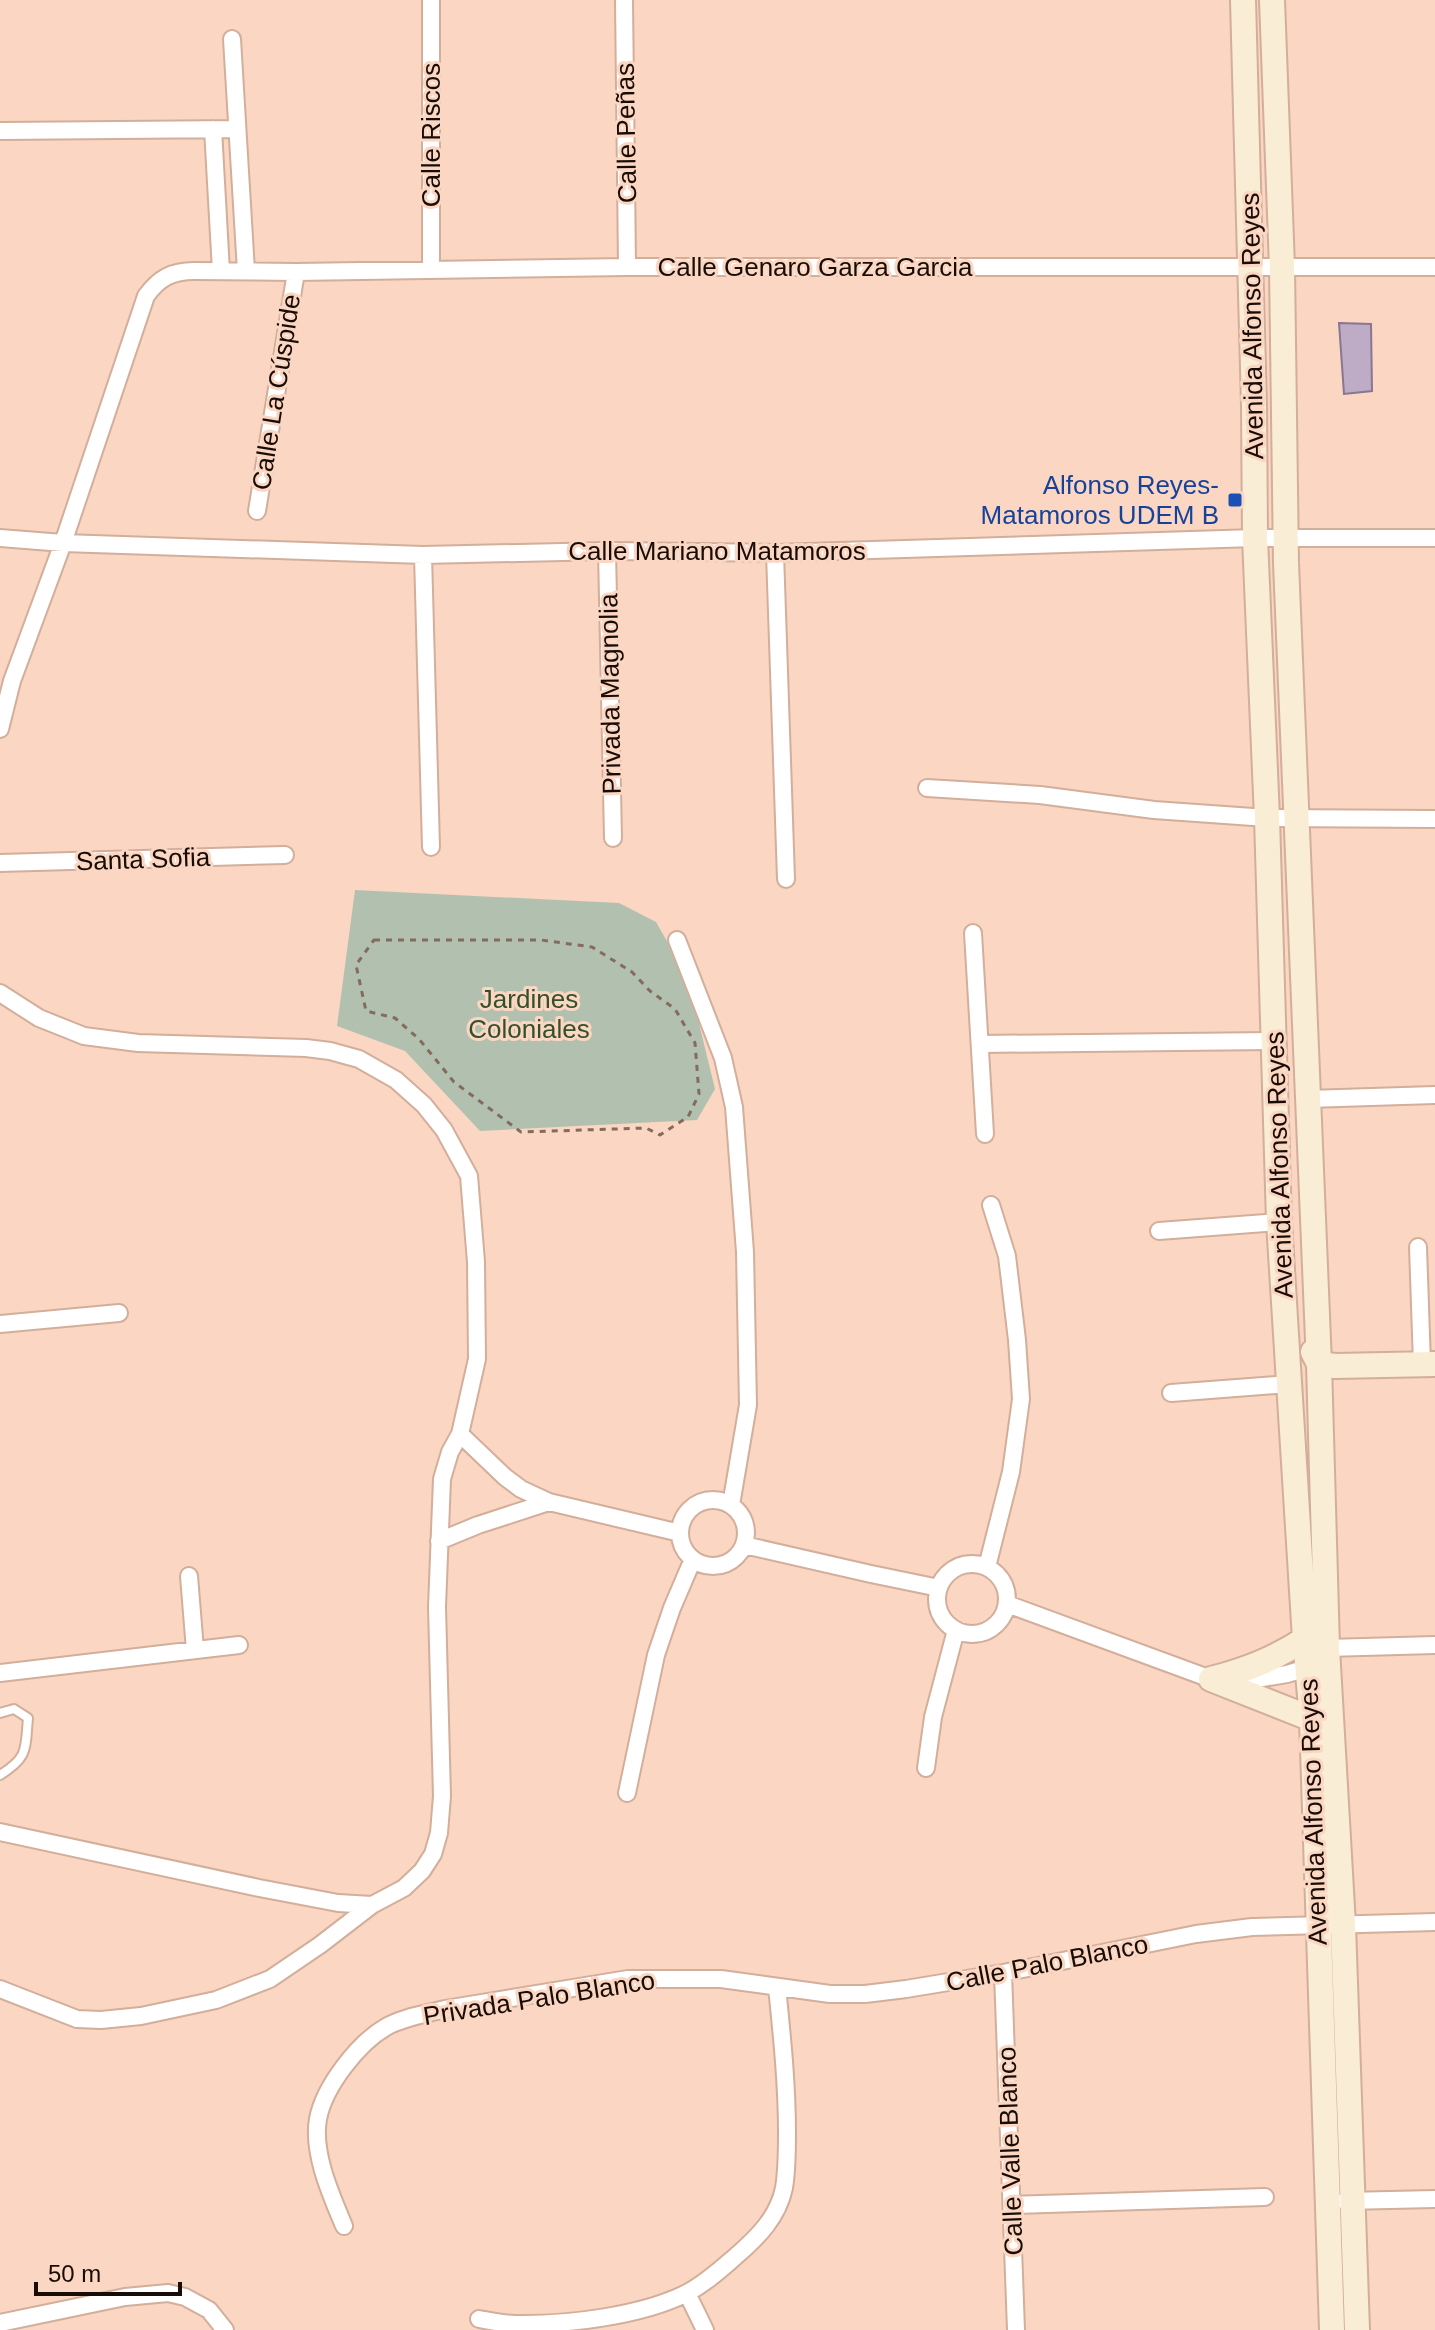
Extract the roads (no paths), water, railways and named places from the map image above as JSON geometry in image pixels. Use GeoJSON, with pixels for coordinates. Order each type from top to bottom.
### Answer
{"type":"FeatureCollection","features":[{"type":"Feature","properties":{"kind":"main road","name":"Avenida Alfonso Reyes"},"geometry":{"type":"LineString","coordinates":[[1243,0],[1255,538],[1279,1222],[1289,1384],[1343,1925],[1357,2330]]}},
{"type":"Feature","properties":{"kind":"main road","name":"Avenida Alfonso Reyes"},"geometry":{"type":"LineString","coordinates":[[1272,0],[1282,267],[1286,537],[1319,1364],[1316,1644],[1307,1668],[1312,1719],[1332,2330]]}},
{"type":"Feature","properties":{"kind":"main road"},"geometry":{"type":"LineString","coordinates":[[1279,1222],[1296,1261],[1310,1342],[1319,1364],[1348,1367],[1428,1364]]}},
{"type":"Feature","properties":{"kind":"main road"},"geometry":{"type":"LineString","coordinates":[[1211,1679],[1316,1644]]}},
{"type":"Feature","properties":{"kind":"main road"},"geometry":{"type":"LineString","coordinates":[[1211,1679],[1312,1719]]}},
{"type":"Feature","properties":{"kind":"street","name":"Calle Riscos"},"geometry":{"type":"LineString","coordinates":[[431,0],[431,270]]}},
{"type":"Feature","properties":{"kind":"street","name":"Calle Peñas"},"geometry":{"type":"LineString","coordinates":[[624,0],[627,267]]}},
{"type":"Feature","properties":{"kind":"street"},"geometry":{"type":"LineString","coordinates":[[232,39],[246,271]]}},
{"type":"Feature","properties":{"kind":"street"},"geometry":{"type":"LineString","coordinates":[[213,129],[221,271]]}},
{"type":"Feature","properties":{"kind":"street"},"geometry":{"type":"LineString","coordinates":[[0,131],[236,129]]}},
{"type":"Feature","properties":{"kind":"street","name":"Calle Genaro Garza Garcia"},"geometry":{"type":"LineString","coordinates":[[0,729],[6,681],[63,543],[146,296],[166,276],[182,271],[627,267],[1435,267]]}},
{"type":"Feature","properties":{"kind":"street","name":"Calle La Cúspide"},"geometry":{"type":"LineString","coordinates":[[257,511],[296,272]]}},
{"type":"Feature","properties":{"kind":"street","name":"Calle Mariano Matamoros"},"geometry":{"type":"LineString","coordinates":[[0,538],[63,543],[423,555],[607,551],[775,553],[1286,537],[1435,538]]}},
{"type":"Feature","properties":{"kind":"street","name":"Privada Magnolia"},"geometry":{"type":"LineString","coordinates":[[607,551],[613,838]]}},
{"type":"Feature","properties":{"kind":"street"},"geometry":{"type":"LineString","coordinates":[[775,553],[786,879]]}},
{"type":"Feature","properties":{"kind":"street"},"geometry":{"type":"LineString","coordinates":[[423,555],[431,847]]}},
{"type":"Feature","properties":{"kind":"street"},"geometry":{"type":"LineString","coordinates":[[927,788],[1040,795],[1154,810],[1267,818],[1435,819]]}},
{"type":"Feature","properties":{"kind":"street","name":"Santa Sofia"},"geometry":{"type":"LineString","coordinates":[[0,863],[285,855]]}},
{"type":"Feature","properties":{"kind":"street"},"geometry":{"type":"LineString","coordinates":[[973,933],[985,1134]]}},
{"type":"Feature","properties":{"kind":"street"},"geometry":{"type":"LineString","coordinates":[[677,940],[723,1058],[734,1107],[745,1252],[748,1405],[731,1505]]}},
{"type":"Feature","properties":{"kind":"street"},"geometry":{"type":"LineString","coordinates":[[0,993],[39,1018],[84,1036],[138,1043],[330,1051],[359,1059],[396,1080],[424,1105],[444,1130],[469,1176],[476,1262],[477,1359],[460,1434],[450,1452],[442,1479],[437,1652],[442,1796],[439,1833],[433,1854],[422,1871],[404,1888],[372,1905],[270,1979],[216,2000],[141,2016],[77,2019],[0,1989]]}},
{"type":"Feature","properties":{"kind":"street"},"geometry":{"type":"LineString","coordinates":[[981,1044],[1274,1041]]}},
{"type":"Feature","properties":{"kind":"street"},"geometry":{"type":"LineString","coordinates":[[1308,1099],[1435,1095]]}},
{"type":"Feature","properties":{"kind":"street"},"geometry":{"type":"LineString","coordinates":[[987,1567],[1011,1472],[1021,1399],[1007,1256],[991,1205]]}},
{"type":"Feature","properties":{"kind":"street"},"geometry":{"type":"LineString","coordinates":[[1159,1231],[1279,1222]]}},
{"type":"Feature","properties":{"kind":"street"},"geometry":{"type":"LineString","coordinates":[[1418,1247],[1428,1364]]}},
{"type":"Feature","properties":{"kind":"street"},"geometry":{"type":"LineString","coordinates":[[0,1324],[119,1313]]}},
{"type":"Feature","properties":{"kind":"street"},"geometry":{"type":"LineString","coordinates":[[1171,1393],[1289,1384]]}},
{"type":"Feature","properties":{"kind":"street"},"geometry":{"type":"LineString","coordinates":[[460,1434],[505,1477],[521,1489],[549,1502],[680,1533]]}},
{"type":"Feature","properties":{"kind":"street"},"geometry":{"type":"LineString","coordinates":[[718,1500],[731,1505],[744,1523],[744,1545],[732,1561],[722,1565],[702,1564],[693,1559],[681,1543],[683,1519],[692,1508],[704,1501],[718,1500]]}},
{"type":"Feature","properties":{"kind":"street"},"geometry":{"type":"LineString","coordinates":[[439,1541],[549,1502]]}},
{"type":"Feature","properties":{"kind":"street"},"geometry":{"type":"LineString","coordinates":[[744,1545],[939,1588]]}},
{"type":"Feature","properties":{"kind":"street"},"geometry":{"type":"LineString","coordinates":[[627,1793],[656,1655],[693,1559]]}},
{"type":"Feature","properties":{"kind":"street"},"geometry":{"type":"LineString","coordinates":[[973,1564],[987,1567],[1003,1582],[1007,1593],[1003,1616],[995,1626],[983,1633],[970,1634],[956,1630],[939,1608],[939,1588],[947,1575],[958,1567],[973,1564]]}},
{"type":"Feature","properties":{"kind":"street"},"geometry":{"type":"LineString","coordinates":[[189,1576],[195,1650]]}},
{"type":"Feature","properties":{"kind":"street"},"geometry":{"type":"LineString","coordinates":[[1007,1604],[1211,1679],[1271,1678],[1307,1668]]}},
{"type":"Feature","properties":{"kind":"street"},"geometry":{"type":"LineString","coordinates":[[926,1768],[933,1717],[956,1630]]}},
{"type":"Feature","properties":{"kind":"street"},"geometry":{"type":"LineString","coordinates":[[1316,1644],[1435,1645]]}},
{"type":"Feature","properties":{"kind":"street"},"geometry":{"type":"LineString","coordinates":[[0,1673],[239,1645]]}},
{"type":"Feature","properties":{"kind":"street"},"geometry":{"type":"LineString","coordinates":[[0,1832],[259,1888],[338,1903],[372,1905]]}},
{"type":"Feature","properties":{"kind":"street","name":"Calle Palo Blanco"},"geometry":{"type":"LineString","coordinates":[[777,1987],[830,1994],[865,1994],[1003,1973],[1196,1934],[1252,1927],[1435,1922]]}},
{"type":"Feature","properties":{"kind":"street","name":"Calle Valle Blanco"},"geometry":{"type":"LineString","coordinates":[[1003,1973],[1016,2330]]}},
{"type":"Feature","properties":{"kind":"street","name":"Privada Palo Blanco"},"geometry":{"type":"LineString","coordinates":[[344,2226],[322,2166],[318,2119],[344,2067],[370,2038],[389,2025],[445,2009],[628,1979],[721,1979],[777,1987]]}},
{"type":"Feature","properties":{"kind":"street"},"geometry":{"type":"LineString","coordinates":[[479,2319],[513,2325],[617,2316],[687,2293],[714,2276],[769,2225],[784,2189],[787,2158],[787,2104],[777,1987]]}},
{"type":"Feature","properties":{"kind":"street"},"geometry":{"type":"LineString","coordinates":[[1012,2205],[1265,2197]]}},
{"type":"Feature","properties":{"kind":"street"},"geometry":{"type":"LineString","coordinates":[[1328,2201],[1435,2199]]}},
{"type":"Feature","properties":{"kind":"street"},"geometry":{"type":"LineString","coordinates":[[0,2323],[112,2299],[168,2293],[185,2297],[209,2310],[225,2330]]}},
{"type":"Feature","properties":{"kind":"street"},"geometry":{"type":"LineString","coordinates":[[687,2293],[705,2330]]}},
{"type":"Feature","properties":{"kind":"lane"},"geometry":{"type":"LineString","coordinates":[[0,1713],[14,1709],[28,1718],[25,1752],[16,1765],[0,1775]]}},
{"type":"Feature","properties":{"kind":"place","name":"Alfonso Reyes- Matamoros UDEM B"},"geometry":{"type":"Point","coordinates":[1235,500]}},
{"type":"Feature","properties":{"kind":"park label","name":"Jardines Coloniales"},"geometry":{"type":"Point","coordinates":[529,1014]}}]}
